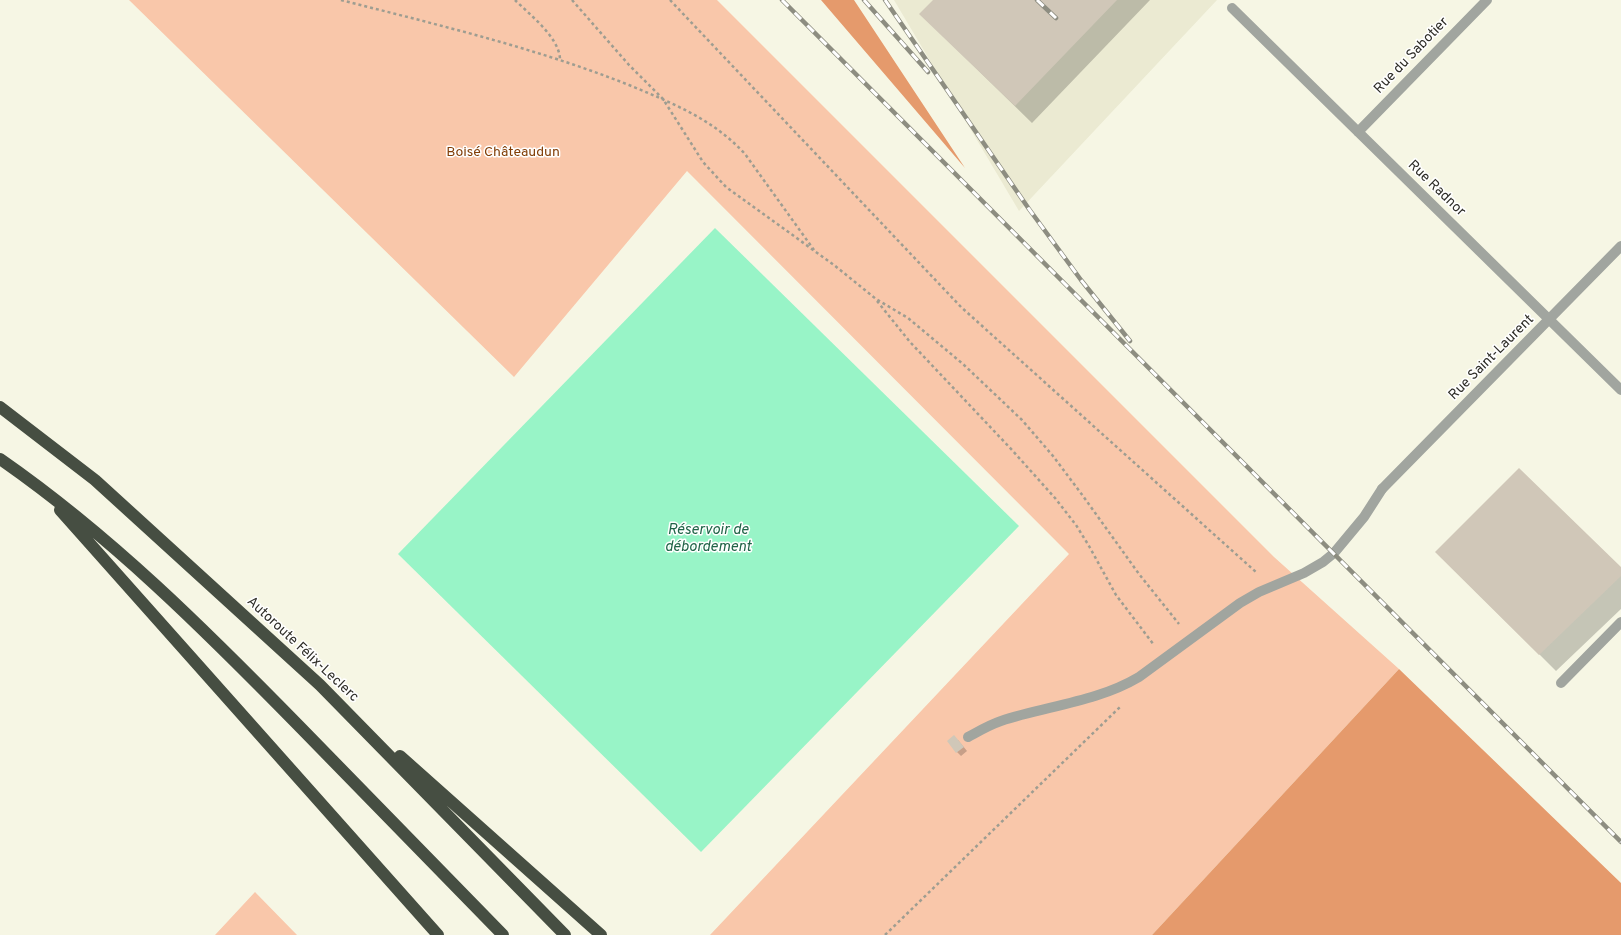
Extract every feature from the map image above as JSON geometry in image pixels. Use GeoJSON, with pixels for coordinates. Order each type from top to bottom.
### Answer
{"type":"FeatureCollection","features":[{"type":"Feature","properties":{"kind":"highway","name":"Autoroute Félix-Leclerc"},"geometry":{"type":"LineString","coordinates":[[0,407],[95,480],[320,685],[565,935]]}},
{"type":"Feature","properties":{"kind":"highway"},"geometry":{"type":"LineString","coordinates":[[0,459],[40,487],[114,547],[194,621],[503,935]]}},
{"type":"Feature","properties":{"kind":"highway"},"geometry":{"type":"LineString","coordinates":[[40,487],[438,935]]}},
{"type":"Feature","properties":{"kind":"highway"},"geometry":{"type":"LineString","coordinates":[[320,685],[601,935]]}},
{"type":"Feature","properties":{"kind":"street","name":"Rue du Sabotier"},"geometry":{"type":"LineString","coordinates":[[1358,132],[1487,0]]}},
{"type":"Feature","properties":{"kind":"street","name":"Rue Radnor"},"geometry":{"type":"LineString","coordinates":[[1232,8],[1621,390]]}},
{"type":"Feature","properties":{"kind":"street","name":"Rue Saint-Laurent"},"geometry":{"type":"LineString","coordinates":[[968,737],[1001,721],[1094,696],[1128,684],[1191,639],[1228,610],[1272,586],[1313,568],[1334,553],[1364,517],[1382,489],[1550,320],[1621,246]]}},
{"type":"Feature","properties":{"kind":"street"},"geometry":{"type":"LineString","coordinates":[[1561,683],[1621,622]]}},
{"type":"Feature","properties":{"kind":"path"},"geometry":{"type":"LineString","coordinates":[[341,0],[560,59],[663,99],[715,126],[734,142],[759,172],[816,252]]}},
{"type":"Feature","properties":{"kind":"path"},"geometry":{"type":"LineString","coordinates":[[514,0],[552,38],[558,49],[560,59]]}},
{"type":"Feature","properties":{"kind":"path"},"geometry":{"type":"LineString","coordinates":[[572,0],[629,65],[663,99],[696,152],[718,179],[738,197],[816,252],[876,299],[908,318],[987,386],[1022,420],[1053,456],[1139,574],[1191,639]]}},
{"type":"Feature","properties":{"kind":"path"},"geometry":{"type":"LineString","coordinates":[[670,0],[961,307],[1272,586]]}},
{"type":"Feature","properties":{"kind":"path"},"geometry":{"type":"LineString","coordinates":[[876,299],[910,342],[1055,498],[1086,541],[1116,595],[1165,658]]}},
{"type":"Feature","properties":{"kind":"path"},"geometry":{"type":"LineString","coordinates":[[885,935],[1122,706]]}},
{"type":"Feature","properties":{"kind":"shaded area"},"geometry":{"type":"Polygon","coordinates":[[[821,0],[854,0],[965,168],[821,0]]]}},
{"type":"Feature","properties":{"kind":"shaded area"},"geometry":{"type":"Polygon","coordinates":[[[894,0],[1217,0],[1019,211],[894,0]]]}},
{"type":"Feature","properties":{"kind":"shaded area"},"geometry":{"type":"Polygon","coordinates":[[[1399,669],[1621,883],[1621,935],[1152,935],[1399,669]]]}},
{"type":"Feature","properties":{"kind":"green space","name":"Boisé Châteaudun"},"geometry":{"type":"Polygon","coordinates":[[[129,0],[717,0],[1274,557],[1399,669],[1152,935],[710,935],[1069,554],[687,171],[514,377],[129,0]]]}},
{"type":"Feature","properties":{"kind":"green space"},"geometry":{"type":"Polygon","coordinates":[[[255,892],[297,935],[215,935],[255,892]]]}},
{"type":"Feature","properties":{"kind":"water","name":"Réservoir de débordement"},"geometry":{"type":"Polygon","coordinates":[[[715,228],[1019,526],[701,852],[398,554],[715,228]]]}},
{"type":"Feature","properties":{"kind":"building"},"geometry":{"type":"Polygon","coordinates":[[[933,0],[1117,0],[1015,106],[919,14],[933,0]]]}},
{"type":"Feature","properties":{"kind":"building"},"geometry":{"type":"Polygon","coordinates":[[[1519,468],[1621,567],[1621,576],[1539,655],[1435,552],[1519,468]]]}},
{"type":"Feature","properties":{"kind":"building"},"geometry":{"type":"Polygon","coordinates":[[[954,735],[964,747],[956,753],[947,741],[954,735]]]}},
{"type":"Feature","properties":{"kind":"railway"},"geometry":{"type":"LineString","coordinates":[[782,0],[1621,842]]}},
{"type":"Feature","properties":{"kind":"railway"},"geometry":{"type":"LineString","coordinates":[[864,0],[928,72]]}},
{"type":"Feature","properties":{"kind":"railway"},"geometry":{"type":"LineString","coordinates":[[885,0],[1029,209],[1081,280],[1130,341]]}},
{"type":"Feature","properties":{"kind":"railway"},"geometry":{"type":"LineString","coordinates":[[1037,0],[1056,18]]}}]}
